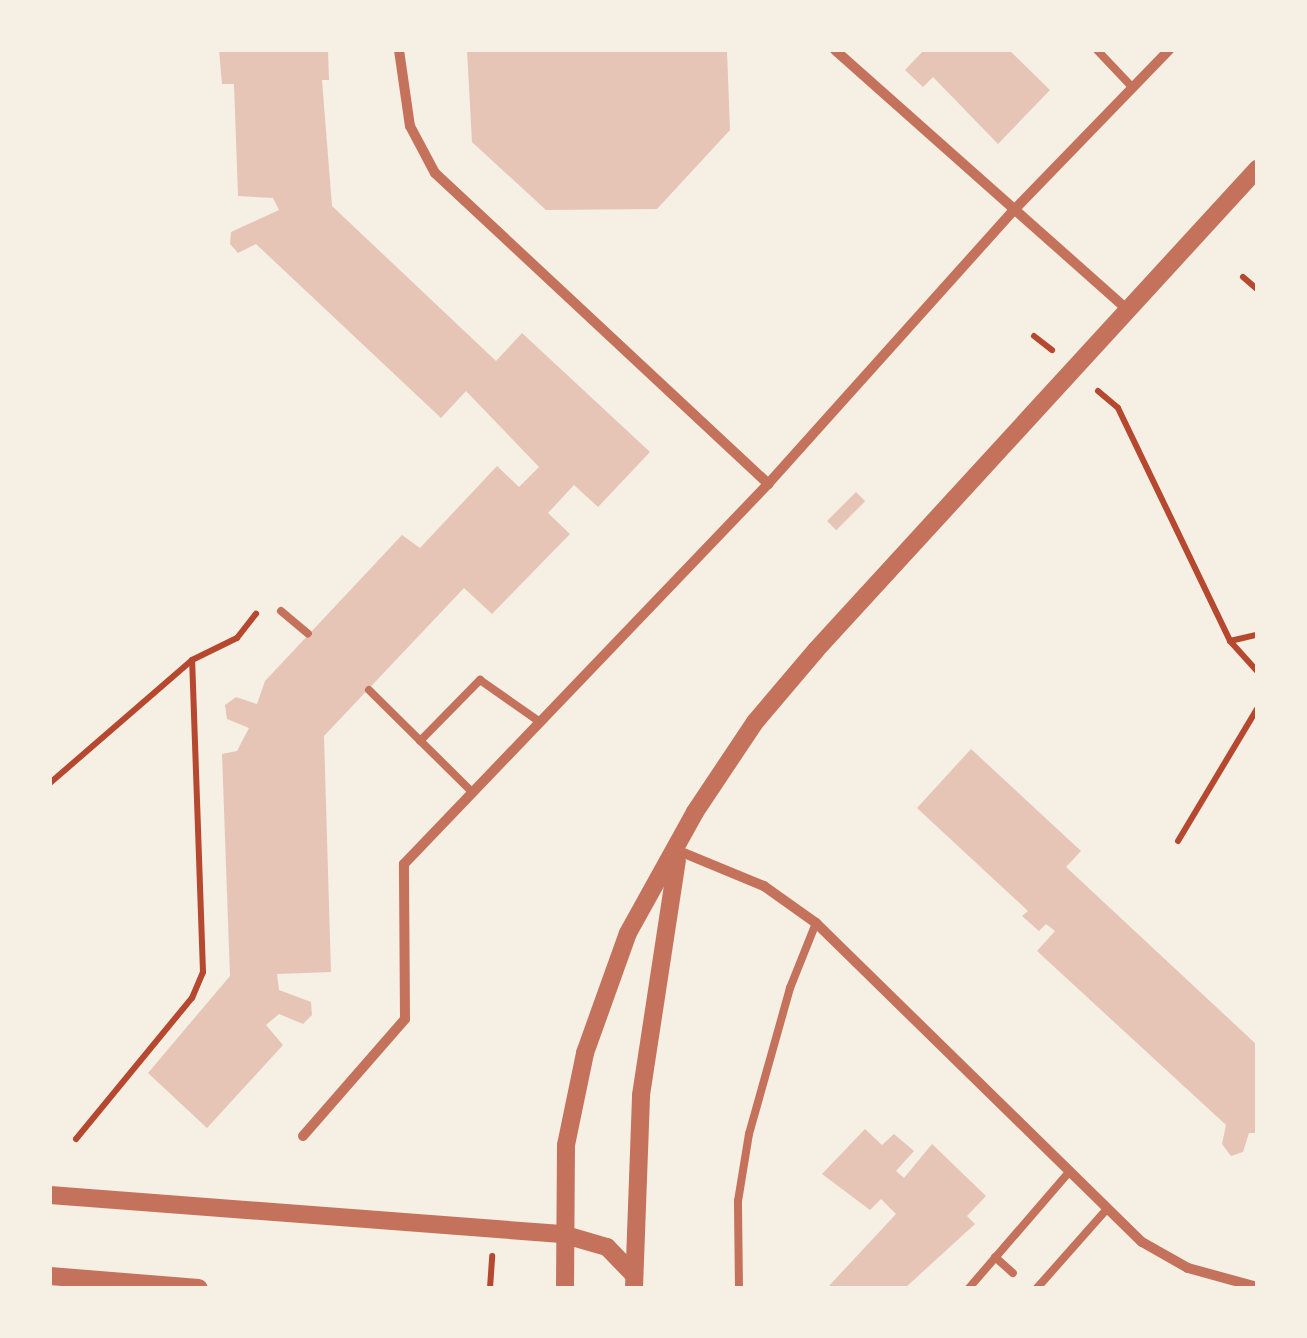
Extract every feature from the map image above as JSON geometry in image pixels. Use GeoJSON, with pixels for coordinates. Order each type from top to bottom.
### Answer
{"type":"FeatureCollection","features":[{"type":"Feature","properties":{"kind":"street"},"geometry":{"type":"LineString","coordinates":[[399,50],[410,126],[435,173],[768,484]]}},
{"type":"Feature","properties":{"kind":"street"},"geometry":{"type":"LineString","coordinates":[[835,50],[1127,309]]}},
{"type":"Feature","properties":{"kind":"street"},"geometry":{"type":"LineString","coordinates":[[303,1136],[405,1020],[404,864],[768,484],[1013,211],[1169,50]]}},
{"type":"Feature","properties":{"kind":"street"},"geometry":{"type":"LineString","coordinates":[[565,1288],[562,1234],[566,1146],[585,1053],[628,933],[679,850],[695,812],[755,722],[1257,169]]}},
{"type":"Feature","properties":{"kind":"street"},"geometry":{"type":"LineString","coordinates":[[679,850],[764,886],[816,923],[1142,1242],[1188,1268],[1257,1287]]}},
{"type":"Feature","properties":{"kind":"street"},"geometry":{"type":"LineString","coordinates":[[631,1284],[643,1076],[679,850]]}},
{"type":"Feature","properties":{"kind":"street"},"geometry":{"type":"LineString","coordinates":[[50,1195],[562,1234],[607,1247],[631,1284]]}},
{"type":"Feature","properties":{"kind":"street"},"geometry":{"type":"LineString","coordinates":[[50,1276],[199,1288]]}},
{"type":"Feature","properties":{"kind":"lane"},"geometry":{"type":"LineString","coordinates":[[1098,50],[1133,88]]}},
{"type":"Feature","properties":{"kind":"lane"},"geometry":{"type":"LineString","coordinates":[[281,611],[308,634]]}},
{"type":"Feature","properties":{"kind":"lane"},"geometry":{"type":"LineString","coordinates":[[420,741],[480,680],[540,722]]}},
{"type":"Feature","properties":{"kind":"lane"},"geometry":{"type":"LineString","coordinates":[[368,690],[472,792]]}},
{"type":"Feature","properties":{"kind":"lane"},"geometry":{"type":"LineString","coordinates":[[739,1288],[738,1201],[749,1134],[790,988],[816,923]]}},
{"type":"Feature","properties":{"kind":"lane"},"geometry":{"type":"LineString","coordinates":[[969,1288],[1070,1170]]}},
{"type":"Feature","properties":{"kind":"lane"},"geometry":{"type":"LineString","coordinates":[[1037,1288],[1107,1209]]}},
{"type":"Feature","properties":{"kind":"lane"},"geometry":{"type":"LineString","coordinates":[[996,1256],[1012,1273]]}},
{"type":"Feature","properties":{"kind":"path"},"geometry":{"type":"LineString","coordinates":[[1243,277],[1257,289]]}},
{"type":"Feature","properties":{"kind":"path"},"geometry":{"type":"LineString","coordinates":[[1034,336],[1052,350]]}},
{"type":"Feature","properties":{"kind":"path"},"geometry":{"type":"LineString","coordinates":[[1098,391],[1118,408],[1230,641],[1257,671]]}},
{"type":"Feature","properties":{"kind":"path"},"geometry":{"type":"LineString","coordinates":[[50,783],[192,660],[237,638],[267,601]]}},
{"type":"Feature","properties":{"kind":"path"},"geometry":{"type":"LineString","coordinates":[[1230,641],[1257,635]]}},
{"type":"Feature","properties":{"kind":"path"},"geometry":{"type":"LineString","coordinates":[[76,1140],[192,998],[202,972],[192,660]]}},
{"type":"Feature","properties":{"kind":"path"},"geometry":{"type":"LineString","coordinates":[[1178,841],[1257,710]]}},
{"type":"Feature","properties":{"kind":"path"},"geometry":{"type":"LineString","coordinates":[[490,1288],[492,1254]]}},
{"type":"Feature","properties":{"kind":"building"},"geometry":{"type":"Polygon","coordinates":[[[219,50],[328,50],[329,80],[322,80],[332,206],[496,361],[522,333],[650,452],[598,507],[574,485],[548,513],[570,534],[492,614],[464,588],[324,736],[331,972],[277,974],[279,990],[311,1002],[312,1015],[303,1024],[279,1014],[266,1025],[283,1045],[207,1128],[148,1073],[230,976],[222,754],[237,751],[249,728],[227,719],[225,705],[236,697],[257,704],[265,681],[402,535],[420,548],[497,466],[519,487],[539,467],[466,391],[441,418],[256,244],[238,253],[230,244],[231,232],[279,210],[273,198],[238,196],[234,84],[222,84],[219,50]]]}},
{"type":"Feature","properties":{"kind":"building"},"geometry":{"type":"Polygon","coordinates":[[[467,50],[727,50],[730,130],[657,209],[546,210],[472,142],[467,50]]]}},
{"type":"Feature","properties":{"kind":"building"},"geometry":{"type":"Polygon","coordinates":[[[924,50],[1009,50],[1050,90],[998,144],[933,77],[923,87],[905,70],[924,50]]]}},
{"type":"Feature","properties":{"kind":"building"},"geometry":{"type":"Polygon","coordinates":[[[856,492],[865,501],[836,530],[827,521],[856,492]]]}},
{"type":"Feature","properties":{"kind":"building"},"geometry":{"type":"Polygon","coordinates":[[[971,749],[1081,851],[1066,867],[1257,1045],[1257,1133],[1249,1133],[1243,1152],[1231,1156],[1222,1144],[1226,1125],[1037,951],[1055,931],[1046,924],[1039,931],[1022,916],[1028,911],[917,808],[971,749]]]}},
{"type":"Feature","properties":{"kind":"building"},"geometry":{"type":"Polygon","coordinates":[[[865,1129],[882,1145],[894,1134],[914,1151],[896,1171],[904,1178],[932,1144],[986,1196],[967,1216],[975,1224],[905,1288],[827,1288],[896,1214],[881,1199],[870,1210],[822,1174],[865,1129]]]}}]}
